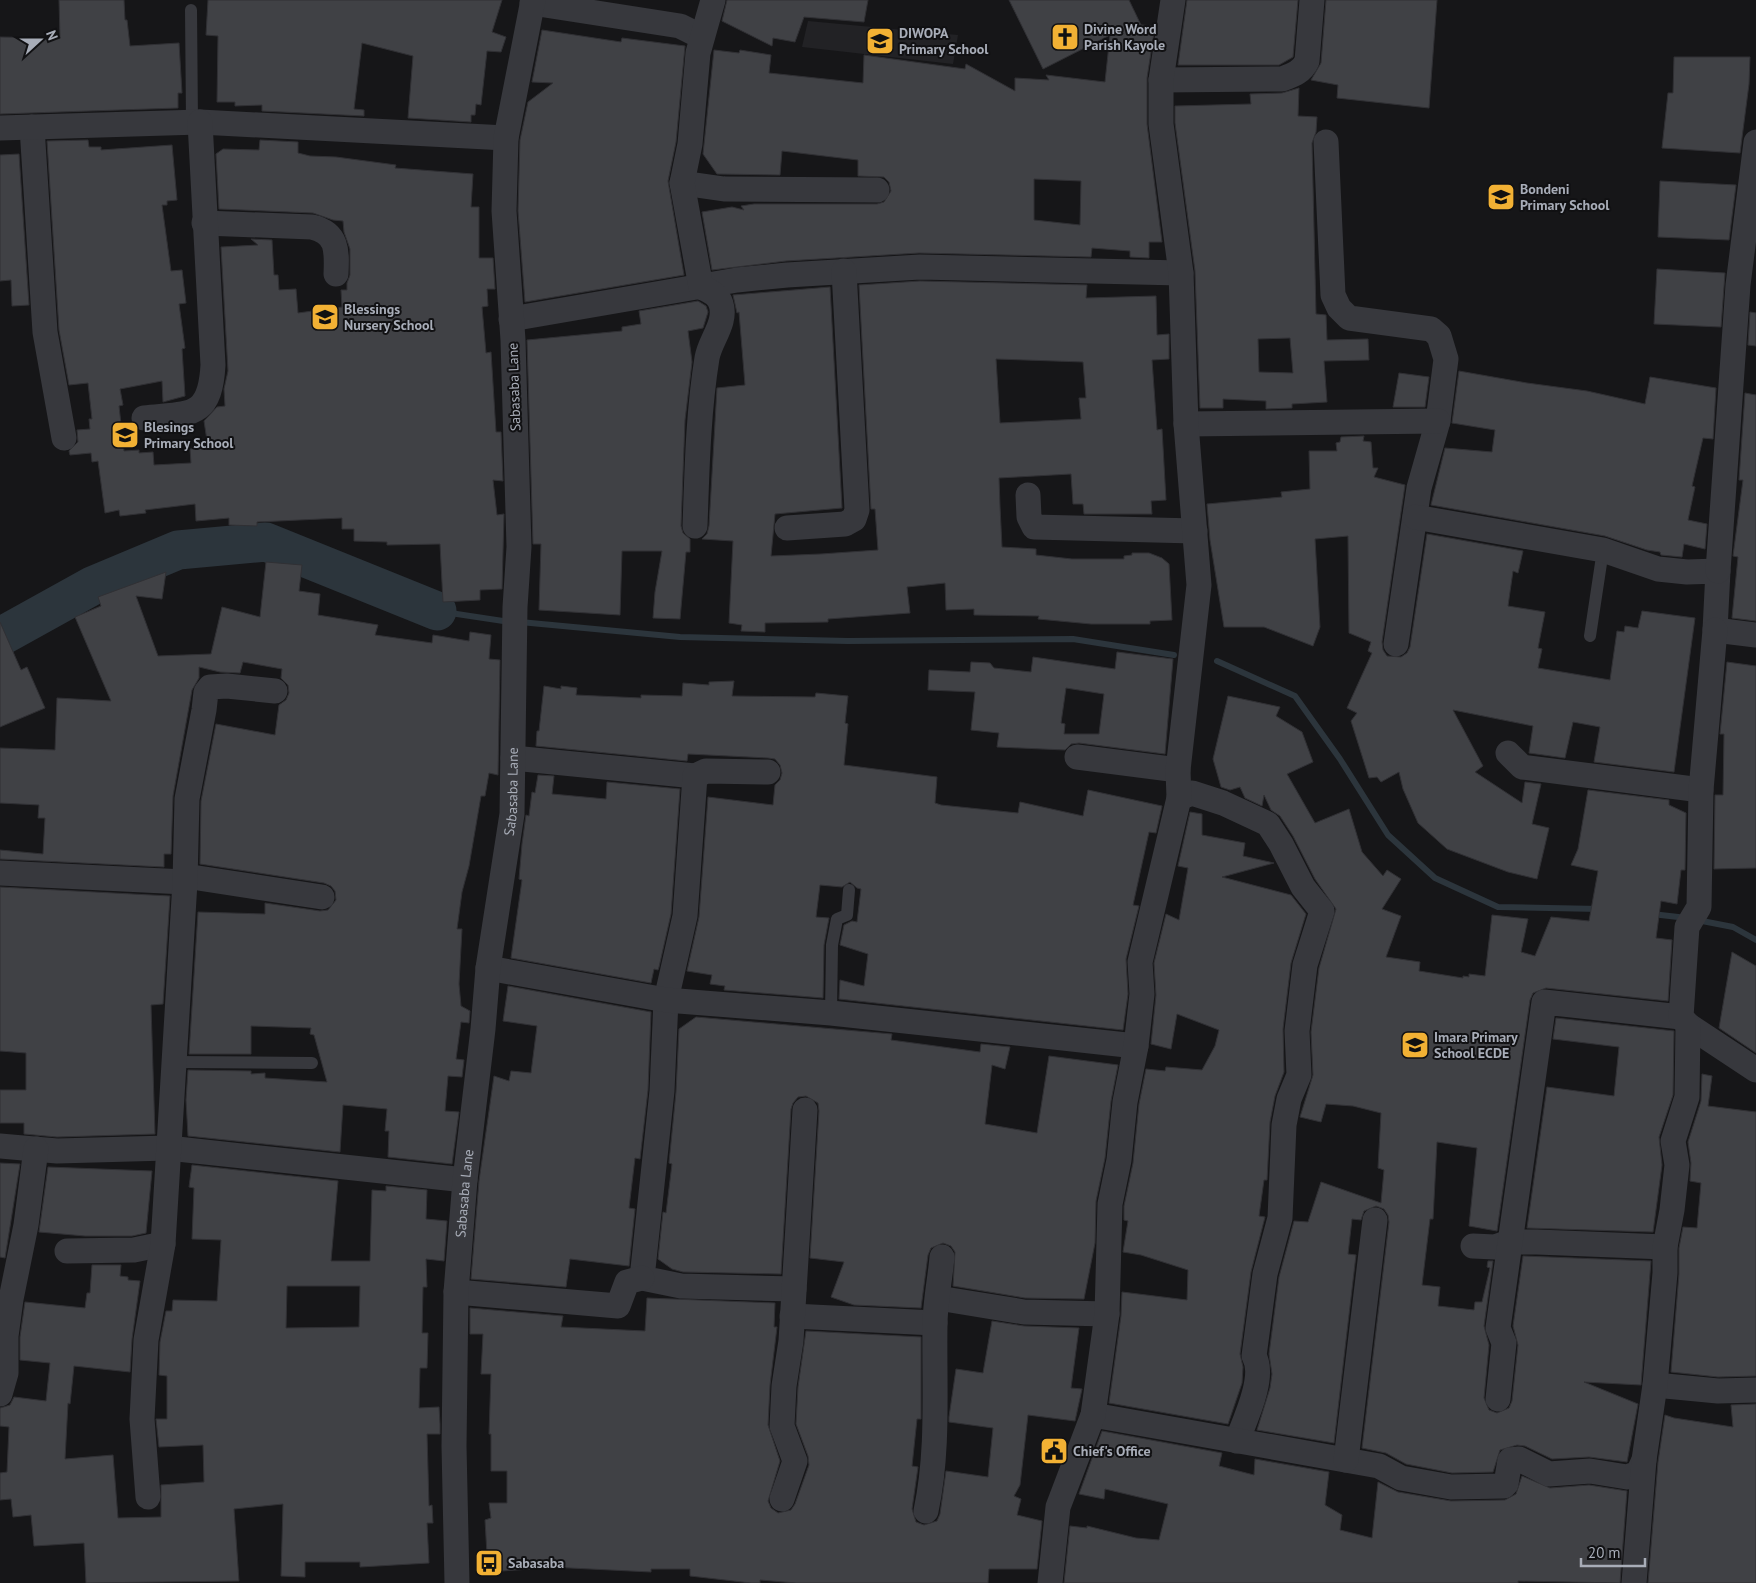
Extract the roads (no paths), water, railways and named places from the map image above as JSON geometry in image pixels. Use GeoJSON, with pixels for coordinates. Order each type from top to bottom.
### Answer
{"type":"FeatureCollection","features":[{"type":"Feature","properties":{"kind":"street"},"geometry":{"type":"LineString","coordinates":[[701,287],[682,183],[690,144],[698,53],[713,0]]}},
{"type":"Feature","properties":{"kind":"street"},"geometry":{"type":"LineString","coordinates":[[1050,1583],[1058,1507],[1093,1415],[1106,1314],[1110,1204],[1119,1160],[1125,1102],[1136,1046],[1142,994],[1140,962],[1178,798],[1178,770],[1199,585],[1186,424],[1181,273],[1162,124],[1161,80],[1173,0]]}},
{"type":"Feature","properties":{"kind":"street"},"geometry":{"type":"LineString","coordinates":[[1161,80],[1282,78],[1294,74],[1303,68],[1307,61],[1312,0]]}},
{"type":"Feature","properties":{"kind":"street"},"geometry":{"type":"LineString","coordinates":[[533,1],[680,26],[702,36]]}},
{"type":"Feature","properties":{"kind":"street","name":"Sabasaba Lane"},"geometry":{"type":"LineString","coordinates":[[457,1583],[454,1446],[456,1292],[465,1180],[484,1029],[488,968],[512,814],[514,758],[515,607],[519,547],[511,319],[504,211],[506,138],[533,1]]}},
{"type":"Feature","properties":{"kind":"street"},"geometry":{"type":"LineString","coordinates":[[0,128],[196,122],[506,138]]}},
{"type":"Feature","properties":{"kind":"street"},"geometry":{"type":"LineString","coordinates":[[144,418],[190,412],[205,402],[212,388],[213,365],[196,122]]}},
{"type":"Feature","properties":{"kind":"street"},"geometry":{"type":"LineString","coordinates":[[32,127],[45,332],[64,438]]}},
{"type":"Feature","properties":{"kind":"street"},"geometry":{"type":"LineString","coordinates":[[1326,142],[1334,295],[1339,308],[1349,318],[1431,329],[1439,336],[1446,359],[1438,421],[1419,488],[1396,644]]}},
{"type":"Feature","properties":{"kind":"street"},"geometry":{"type":"LineString","coordinates":[[1634,1583],[1644,1460],[1655,1385],[1665,1274],[1665,1247],[1672,1210],[1676,1165],[1673,1141],[1687,1097],[1685,1021],[1701,790],[1715,630],[1738,284],[1756,142]]}},
{"type":"Feature","properties":{"kind":"street"},"geometry":{"type":"LineString","coordinates":[[682,183],[724,189],[878,190]]}},
{"type":"Feature","properties":{"kind":"street"},"geometry":{"type":"LineString","coordinates":[[204,223],[312,227],[324,230],[332,238],[337,253],[336,274]]}},
{"type":"Feature","properties":{"kind":"street"},"geometry":{"type":"LineString","coordinates":[[511,319],[737,280],[844,271],[920,267],[1181,273]]}},
{"type":"Feature","properties":{"kind":"street"},"geometry":{"type":"LineString","coordinates":[[787,528],[845,524],[854,519],[857,510],[844,271]]}},
{"type":"Feature","properties":{"kind":"street"},"geometry":{"type":"LineString","coordinates":[[695,526],[700,406],[709,346],[720,326],[721,318],[721,304],[713,292],[701,287]]}},
{"type":"Feature","properties":{"kind":"street"},"geometry":{"type":"LineString","coordinates":[[1186,424],[1438,421]]}},
{"type":"Feature","properties":{"kind":"street"},"geometry":{"type":"LineString","coordinates":[[1028,494],[1029,517],[1034,527],[1195,531]]}},
{"type":"Feature","properties":{"kind":"street"},"geometry":{"type":"LineString","coordinates":[[1414,517],[1603,550],[1658,569],[1687,572],[1718,572]]}},
{"type":"Feature","properties":{"kind":"street"},"geometry":{"type":"LineString","coordinates":[[1715,630],[1756,635]]}},
{"type":"Feature","properties":{"kind":"street"},"geometry":{"type":"LineString","coordinates":[[148,1497],[142,1418],[146,1340],[163,1244],[185,879],[187,799],[206,692],[210,687],[221,686],[275,691]]}},
{"type":"Feature","properties":{"kind":"street"},"geometry":{"type":"LineString","coordinates":[[1508,753],[1522,766],[1701,790]]}},
{"type":"Feature","properties":{"kind":"street"},"geometry":{"type":"LineString","coordinates":[[1077,757],[1178,770]]}},
{"type":"Feature","properties":{"kind":"street"},"geometry":{"type":"LineString","coordinates":[[514,758],[695,776],[706,771],[768,772]]}},
{"type":"Feature","properties":{"kind":"street"},"geometry":{"type":"LineString","coordinates":[[642,1278],[662,1091],[666,1000],[686,916],[695,776]]}},
{"type":"Feature","properties":{"kind":"street"},"geometry":{"type":"LineString","coordinates":[[1178,798],[1192,793],[1222,803],[1268,824],[1281,844],[1303,887],[1322,911],[1305,965],[1297,1031],[1299,1074],[1289,1099],[1284,1125],[1280,1218],[1265,1274],[1254,1356],[1259,1364],[1256,1384],[1237,1441]]}},
{"type":"Feature","properties":{"kind":"street"},"geometry":{"type":"LineString","coordinates":[[0,873],[185,879],[322,898]]}},
{"type":"Feature","properties":{"kind":"street"},"geometry":{"type":"LineString","coordinates":[[488,968],[666,1000],[832,1013],[1136,1046]]}},
{"type":"Feature","properties":{"kind":"street"},"geometry":{"type":"LineString","coordinates":[[1498,1399],[1504,1343],[1498,1328],[1544,1002],[1685,1021],[1756,1070]]}},
{"type":"Feature","properties":{"kind":"street"},"geometry":{"type":"LineString","coordinates":[[782,1499],[795,1461],[782,1426],[784,1386],[791,1341],[805,1110]]}},
{"type":"Feature","properties":{"kind":"street"},"geometry":{"type":"LineString","coordinates":[[0,1146],[36,1149],[168,1148],[465,1180]]}},
{"type":"Feature","properties":{"kind":"street"},"geometry":{"type":"LineString","coordinates":[[0,1394],[6,1373],[6,1336],[11,1299],[26,1225],[36,1149]]}},
{"type":"Feature","properties":{"kind":"street"},"geometry":{"type":"LineString","coordinates":[[1346,1460],[1375,1220]]}},
{"type":"Feature","properties":{"kind":"street"},"geometry":{"type":"LineString","coordinates":[[1474,1246],[1495,1247],[1509,1242],[1665,1247]]}},
{"type":"Feature","properties":{"kind":"street"},"geometry":{"type":"LineString","coordinates":[[67,1251],[134,1250],[163,1244]]}},
{"type":"Feature","properties":{"kind":"street"},"geometry":{"type":"LineString","coordinates":[[926,1511],[931,1489],[936,1408],[935,1324],[942,1257]]}},
{"type":"Feature","properties":{"kind":"street"},"geometry":{"type":"LineString","coordinates":[[456,1292],[618,1306],[626,1282],[642,1278],[680,1286],[794,1289]]}},
{"type":"Feature","properties":{"kind":"street"},"geometry":{"type":"LineString","coordinates":[[938,1298],[1024,1312],[1106,1314]]}},
{"type":"Feature","properties":{"kind":"street"},"geometry":{"type":"LineString","coordinates":[[792,1316],[935,1324]]}},
{"type":"Feature","properties":{"kind":"street"},"geometry":{"type":"LineString","coordinates":[[1655,1385],[1718,1391],[1756,1390]]}},
{"type":"Feature","properties":{"kind":"street"},"geometry":{"type":"LineString","coordinates":[[1093,1415],[1379,1466],[1401,1478],[1456,1488],[1504,1486],[1510,1460],[1519,1459],[1549,1474],[1590,1472],[1627,1477],[1638,1473],[1644,1460]]}},
{"type":"Feature","properties":{"kind":"lane"},"geometry":{"type":"LineString","coordinates":[[191,10],[196,122]]}},
{"type":"Feature","properties":{"kind":"lane"},"geometry":{"type":"LineString","coordinates":[[1590,636],[1603,550]]}},
{"type":"Feature","properties":{"kind":"lane"},"geometry":{"type":"LineString","coordinates":[[832,1013],[832,944],[837,919],[847,916],[849,890]]}},
{"type":"Feature","properties":{"kind":"lane"},"geometry":{"type":"LineString","coordinates":[[175,1062],[312,1063]]}},
{"type":"Feature","properties":{"kind":"waterway"},"geometry":{"type":"LineString","coordinates":[[0,637],[92,586],[178,550],[266,542],[437,611]]}},
{"type":"Feature","properties":{"kind":"waterway"},"geometry":{"type":"LineString","coordinates":[[437,611],[510,622]]}},
{"type":"Feature","properties":{"kind":"waterway"},"geometry":{"type":"LineString","coordinates":[[520,622],[680,637],[848,641],[1073,639],[1174,655]]}},
{"type":"Feature","properties":{"kind":"waterway"},"geometry":{"type":"LineString","coordinates":[[1217,661],[1295,696],[1340,759],[1388,835],[1435,878],[1498,907],[1600,909]]}},
{"type":"Feature","properties":{"kind":"waterway"},"geometry":{"type":"LineString","coordinates":[[1652,914],[1687,918]]}},
{"type":"Feature","properties":{"kind":"waterway"},"geometry":{"type":"LineString","coordinates":[[1697,920],[1733,927],[1756,940]]}},
{"type":"Feature","properties":{"kind":"place","name":"Divine Word Parish Kayole"},"geometry":{"type":"Point","coordinates":[1065,37]}},
{"type":"Feature","properties":{"kind":"place","name":"DIWOPA Primary School"},"geometry":{"type":"Point","coordinates":[880,41]}},
{"type":"Feature","properties":{"kind":"place","name":"Bondeni Primary School"},"geometry":{"type":"Point","coordinates":[1501,197]}},
{"type":"Feature","properties":{"kind":"place","name":"Blessings Nursery School"},"geometry":{"type":"Point","coordinates":[325,317]}},
{"type":"Feature","properties":{"kind":"place","name":"Blesings Primary School"},"geometry":{"type":"Point","coordinates":[125,435]}},
{"type":"Feature","properties":{"kind":"place","name":"Imara Primary School ECDE"},"geometry":{"type":"Point","coordinates":[1415,1045]}},
{"type":"Feature","properties":{"kind":"place","name":"Chief's Office"},"geometry":{"type":"Point","coordinates":[1054,1451]}},
{"type":"Feature","properties":{"kind":"place","name":"Sabasaba"},"geometry":{"type":"Point","coordinates":[489,1563]}}]}
